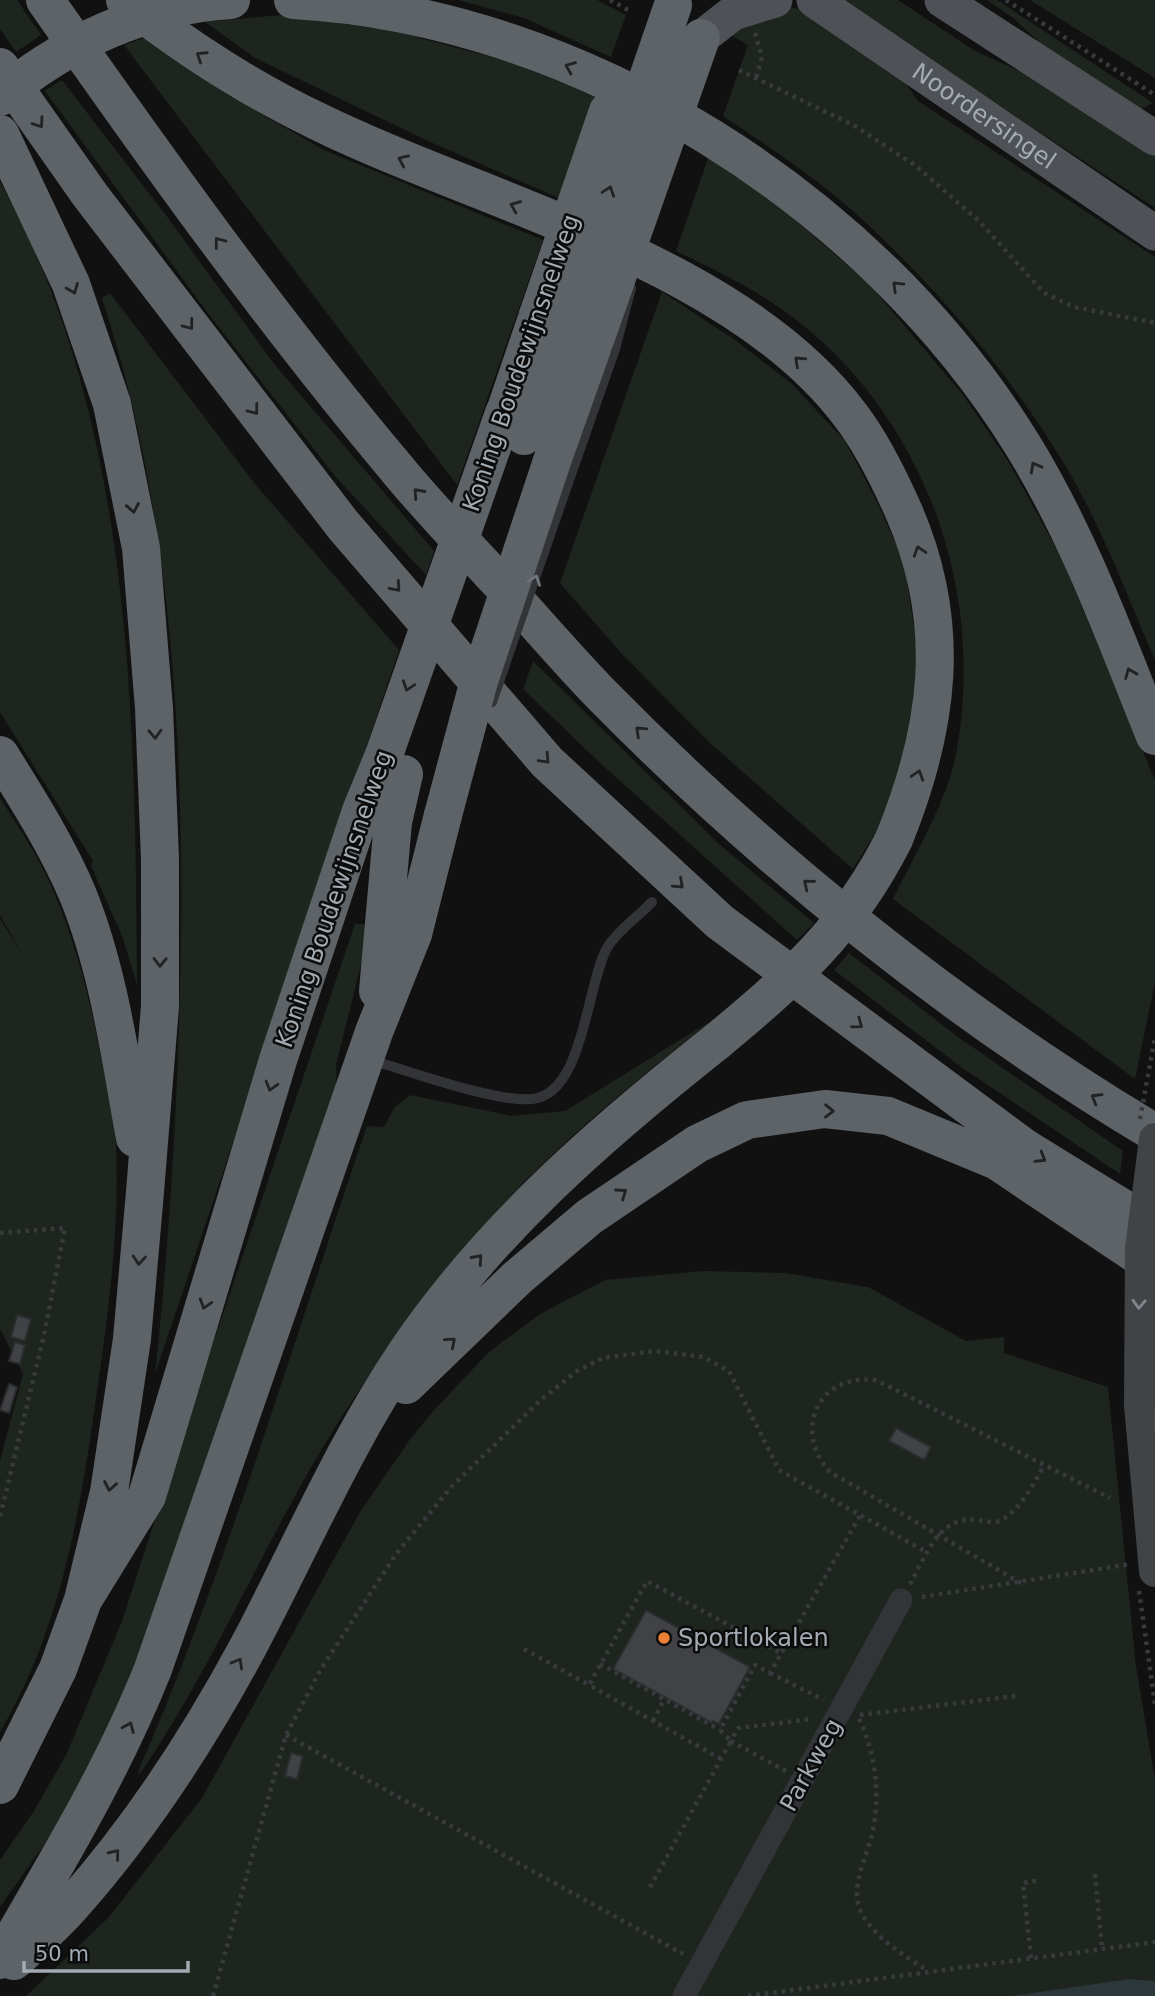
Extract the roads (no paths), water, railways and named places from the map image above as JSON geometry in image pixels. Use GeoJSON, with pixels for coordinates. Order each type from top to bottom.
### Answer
{"type":"FeatureCollection","features":[{"type":"Feature","properties":{"kind":"highway"},"geometry":{"type":"LineString","coordinates":[[45,0],[150,150],[328,386],[400,473],[603,695],[778,860],[919,973],[1065,1080],[1155,1136]]}},
{"type":"Feature","properties":{"kind":"highway"},"geometry":{"type":"LineString","coordinates":[[0,1975],[72,1906],[129,1836],[184,1756],[246,1650],[366,1418],[407,1352],[471,1267],[569,1164],[716,1042],[824,946],[873,881],[894,839],[923,757],[932,714],[936,637],[933,613],[923,565],[893,486],[851,415],[770,336],[709,296],[630,255],[317,121],[202,57],[125,0]]}},
{"type":"Feature","properties":{"kind":"highway"},"geometry":{"type":"LineString","coordinates":[[0,97],[47,60],[104,31],[164,12],[230,0]]}},
{"type":"Feature","properties":{"kind":"highway"},"geometry":{"type":"LineString","coordinates":[[293,0],[374,10]]}},
{"type":"Feature","properties":{"kind":"highway"},"geometry":{"type":"LineString","coordinates":[[335,0],[502,39],[590,75],[698,130],[782,185],[865,256],[910,299],[950,345],[1022,444],[1092,579],[1155,736]]}},
{"type":"Feature","properties":{"kind":"highway"},"geometry":{"type":"LineString","coordinates":[[0,1960],[127,1734],[189,1572],[370,1045],[413,934],[483,670],[560,474],[578,332],[625,253],[682,13]]}},
{"type":"Feature","properties":{"kind":"highway","name":"Koning Boudewijnsnelweg"},"geometry":{"type":"LineString","coordinates":[[0,1785],[58,1669],[83,1600],[147,1496],[278,1060],[356,824],[394,764],[514,425],[578,332],[682,13]]}},
{"type":"Feature","properties":{"kind":"highway"},"geometry":{"type":"LineString","coordinates":[[0,67],[90,195],[343,525],[547,762],[720,922],[1025,1148],[1155,1228]]}},
{"type":"Feature","properties":{"kind":"highway"},"geometry":{"type":"LineString","coordinates":[[0,134],[46,226],[88,326],[112,404],[141,548],[154,708],[161,933],[160,1006],[131,1339],[109,1492],[83,1600]]}},
{"type":"Feature","properties":{"kind":"highway"},"geometry":{"type":"LineString","coordinates":[[0,755],[53,843],[78,896],[94,939],[111,1005],[145,1192]]}},
{"type":"Feature","properties":{"kind":"highway"},"geometry":{"type":"LineString","coordinates":[[370,1045],[393,822],[394,764]]}},
{"type":"Feature","properties":{"kind":"highway"},"geometry":{"type":"LineString","coordinates":[[329,1488],[402,1389],[517,1278],[589,1217],[628,1189],[697,1144],[747,1121],[825,1109],[888,1116],[997,1161],[1155,1267]]}},
{"type":"Feature","properties":{"kind":"main road"},"geometry":{"type":"LineString","coordinates":[[682,13],[733,13],[775,0]]}},
{"type":"Feature","properties":{"kind":"main road","name":"Noordersingel"},"geometry":{"type":"LineString","coordinates":[[814,0],[1155,233]]}},
{"type":"Feature","properties":{"kind":"main road"},"geometry":{"type":"LineString","coordinates":[[942,0],[1155,138]]}},
{"type":"Feature","properties":{"kind":"main road"},"geometry":{"type":"LineString","coordinates":[[1144,1579],[1140,1405],[1141,1261],[1155,1136]]}},
{"type":"Feature","properties":{"kind":"street","name":"Parkweg"},"geometry":{"type":"LineString","coordinates":[[684,1996],[804,1780],[850,1712],[901,1600]]}},
{"type":"Feature","properties":{"kind":"lane"},"geometry":{"type":"LineString","coordinates":[[486,716],[560,474]]}},
{"type":"Feature","properties":{"kind":"lane"},"geometry":{"type":"LineString","coordinates":[[443,815],[480,728]]}},
{"type":"Feature","properties":{"kind":"lane"},"geometry":{"type":"LineString","coordinates":[[370,1045],[486,1092],[521,1099],[546,1095],[556,1089],[568,1071],[607,948],[652,902]]}},
{"type":"Feature","properties":{"kind":"tram line"},"geometry":{"type":"LineString","coordinates":[[1155,1259],[1152,1336],[1155,1429]]}},
{"type":"Feature","properties":{"kind":"place","name":"Sportlokalen"},"geometry":{"type":"Point","coordinates":[664,1638]}}]}
